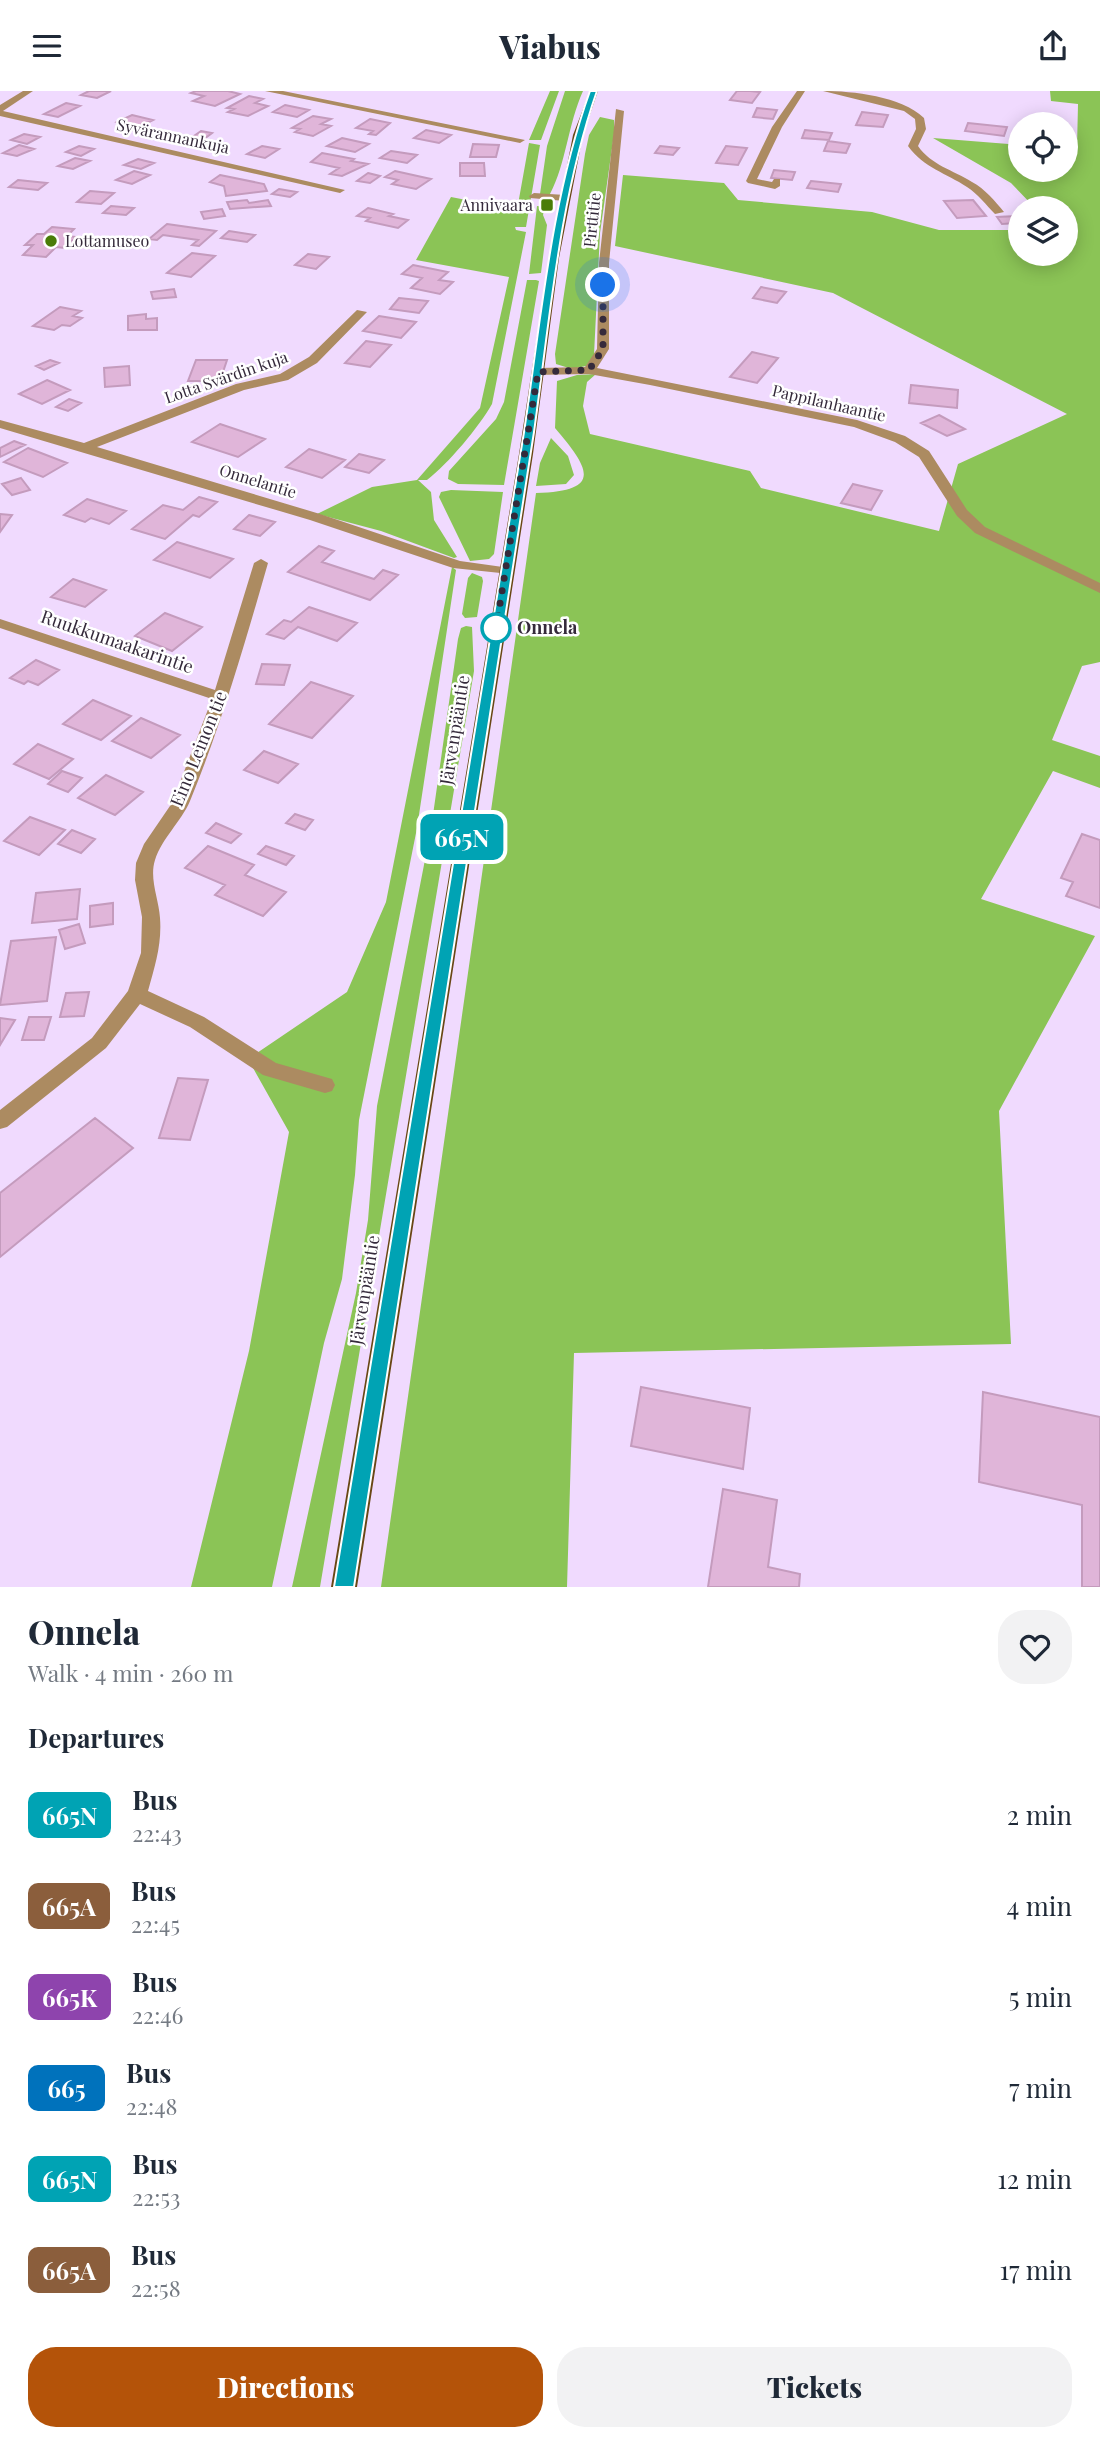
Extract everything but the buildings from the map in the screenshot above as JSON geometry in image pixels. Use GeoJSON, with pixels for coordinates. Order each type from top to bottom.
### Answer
{"type":"FeatureCollection","features":[{"type":"Feature","properties":{"kind":"main road","name":"Järvenpääntie"},"geometry":{"type":"LineString","coordinates":[[344,1587],[565,198],[578,135],[594,91]]}},
{"type":"Feature","properties":{"kind":"street"},"geometry":{"type":"LineString","coordinates":[[0,111],[29,91]]}},
{"type":"Feature","properties":{"kind":"street"},"geometry":{"type":"LineString","coordinates":[[268,91],[520,140]]}},
{"type":"Feature","properties":{"kind":"street"},"geometry":{"type":"LineString","coordinates":[[777,181],[775,186],[751,181],[777,127],[801,91]]}},
{"type":"Feature","properties":{"kind":"street"},"geometry":{"type":"LineString","coordinates":[[827,91],[907,109],[919,118],[922,129],[913,146],[917,153],[928,164],[975,187],[999,212]]}},
{"type":"Feature","properties":{"kind":"street","name":"Syvärannankuja"},"geometry":{"type":"LineString","coordinates":[[0,111],[341,190]]}},
{"type":"Feature","properties":{"kind":"street","name":"Pirttitie"},"geometry":{"type":"LineString","coordinates":[[589,370],[603,349],[604,263],[619,111]]}},
{"type":"Feature","properties":{"kind":"street"},"geometry":{"type":"LineString","coordinates":[[534,196],[565,198]]}},
{"type":"Feature","properties":{"kind":"street","name":"Lotta Svärdin kuja"},"geometry":{"type":"LineString","coordinates":[[85,447],[240,387],[284,377],[313,360],[360,312]]}},
{"type":"Feature","properties":{"kind":"street","name":"Pappilanhaantie"},"geometry":{"type":"LineString","coordinates":[[538,372],[589,370],[857,424],[900,439],[924,454],[962,513],[981,530],[1100,589]]}},
{"type":"Feature","properties":{"kind":"street","name":"Onnelantie"},"geometry":{"type":"LineString","coordinates":[[0,424],[315,517],[458,565],[505,571]]}},
{"type":"Feature","properties":{"kind":"street","name":"Eino Leinon tie"},"geometry":{"type":"LineString","coordinates":[[0,1121],[99,1043],[137,994],[150,953],[151,917],[144,880],[145,863],[153,844],[180,804],[221,697],[261,562]]}},
{"type":"Feature","properties":{"kind":"street","name":"Ruukkumaakarintie"},"geometry":{"type":"LineString","coordinates":[[0,623],[221,697]]}},
{"type":"Feature","properties":{"kind":"street"},"geometry":{"type":"LineString","coordinates":[[137,994],[197,1022],[270,1069],[325,1085]]}},
{"type":"Feature","properties":{"kind":"green space"},"geometry":{"type":"Polygon","coordinates":[[[550,91],[559,91],[541,140],[529,140],[550,91]]]}},
{"type":"Feature","properties":{"kind":"green space"},"geometry":{"type":"Polygon","coordinates":[[[565,91],[583,91],[550,194],[540,194],[547,146],[565,91]]]}},
{"type":"Feature","properties":{"kind":"green space"},"geometry":{"type":"Polygon","coordinates":[[[1050,91],[1100,91],[1100,662],[1082,666],[1052,740],[1100,756],[1100,788],[1053,771],[981,899],[1095,936],[999,1111],[1011,1344],[574,1353],[567,1587],[381,1587],[536,493],[572,488],[581,482],[584,475],[576,455],[555,428],[557,381],[577,375],[596,374],[587,382],[583,406],[590,434],[750,471],[761,488],[939,531],[958,464],[1067,414],[833,293],[615,246],[623,175],[724,183],[738,200],[872,212],[939,230],[1008,230],[1008,266],[1078,266],[1078,196],[1023,196],[1009,182],[1078,182],[1078,104],[1051,101],[1050,91]]]}},
{"type":"Feature","properties":{"kind":"green space"},"geometry":{"type":"Polygon","coordinates":[[[600,117],[614,120],[614,134],[600,233],[594,355],[586,366],[572,369],[556,364],[555,354],[585,154],[589,135],[600,117]]]}},
{"type":"Feature","properties":{"kind":"green space"},"geometry":{"type":"Polygon","coordinates":[[[933,138],[1008,144],[1008,181],[933,138]]]}},
{"type":"Feature","properties":{"kind":"green space"},"geometry":{"type":"Polygon","coordinates":[[[529,143],[540,145],[526,227],[515,227],[516,230],[526,232],[492,404],[444,465],[427,480],[418,480],[431,492],[434,520],[457,557],[381,531],[317,514],[372,487],[417,480],[480,408],[509,277],[416,260],[451,197],[517,210],[529,143]]]}},
{"type":"Feature","properties":{"kind":"green space"},"geometry":{"type":"Polygon","coordinates":[[[537,206],[545,207],[543,215],[547,225],[541,273],[529,274],[537,206]]]}},
{"type":"Feature","properties":{"kind":"green space"},"geometry":{"type":"Polygon","coordinates":[[[527,280],[539,281],[504,485],[458,484],[448,479],[449,471],[496,419],[504,402],[527,280]]]}},
{"type":"Feature","properties":{"kind":"green space"},"geometry":{"type":"Polygon","coordinates":[[[551,438],[568,456],[574,475],[566,484],[536,486],[540,463],[551,438]]]}},
{"type":"Feature","properties":{"kind":"green space"},"geometry":{"type":"Polygon","coordinates":[[[441,492],[503,492],[494,554],[489,559],[470,561],[439,497],[441,492]]]}},
{"type":"Feature","properties":{"kind":"green space"},"geometry":{"type":"Polygon","coordinates":[[[452,567],[456,570],[417,828],[359,1120],[342,1279],[324,1343],[272,1587],[191,1587],[249,1351],[289,1132],[248,1059],[347,992],[386,902],[452,567]]]}},
{"type":"Feature","properties":{"kind":"green space"},"geometry":{"type":"Polygon","coordinates":[[[472,573],[482,577],[483,581],[477,617],[465,618],[462,614],[468,578],[472,573]]]}},
{"type":"Feature","properties":{"kind":"green space"},"geometry":{"type":"Polygon","coordinates":[[[472,627],[474,671],[320,1587],[292,1587],[356,1293],[368,1220],[377,1106],[431,829],[458,639],[461,628],[472,627]]]}},
{"type":"Feature","properties":{"kind":"bus line","name":"665N"},"geometry":{"type":"LineString","coordinates":[[344,1587],[496,625],[521,487],[554,258],[578,135],[594,91]]}},
{"type":"Feature","properties":{"kind":"place","name":"Annivaara"},"geometry":{"type":"Point","coordinates":[547,205]}},
{"type":"Feature","properties":{"kind":"place","name":"Lottamuseo"},"geometry":{"type":"Point","coordinates":[51,241]}},
{"type":"Feature","properties":{"kind":"place","name":"Onnela"},"geometry":{"type":"Point","coordinates":[496,628]}},
{"type":"Feature","properties":{"kind":"route"},"geometry":{"type":"LineString","coordinates":[[496,628],[538,372],[589,370],[603,349],[603,285]]}}]}
